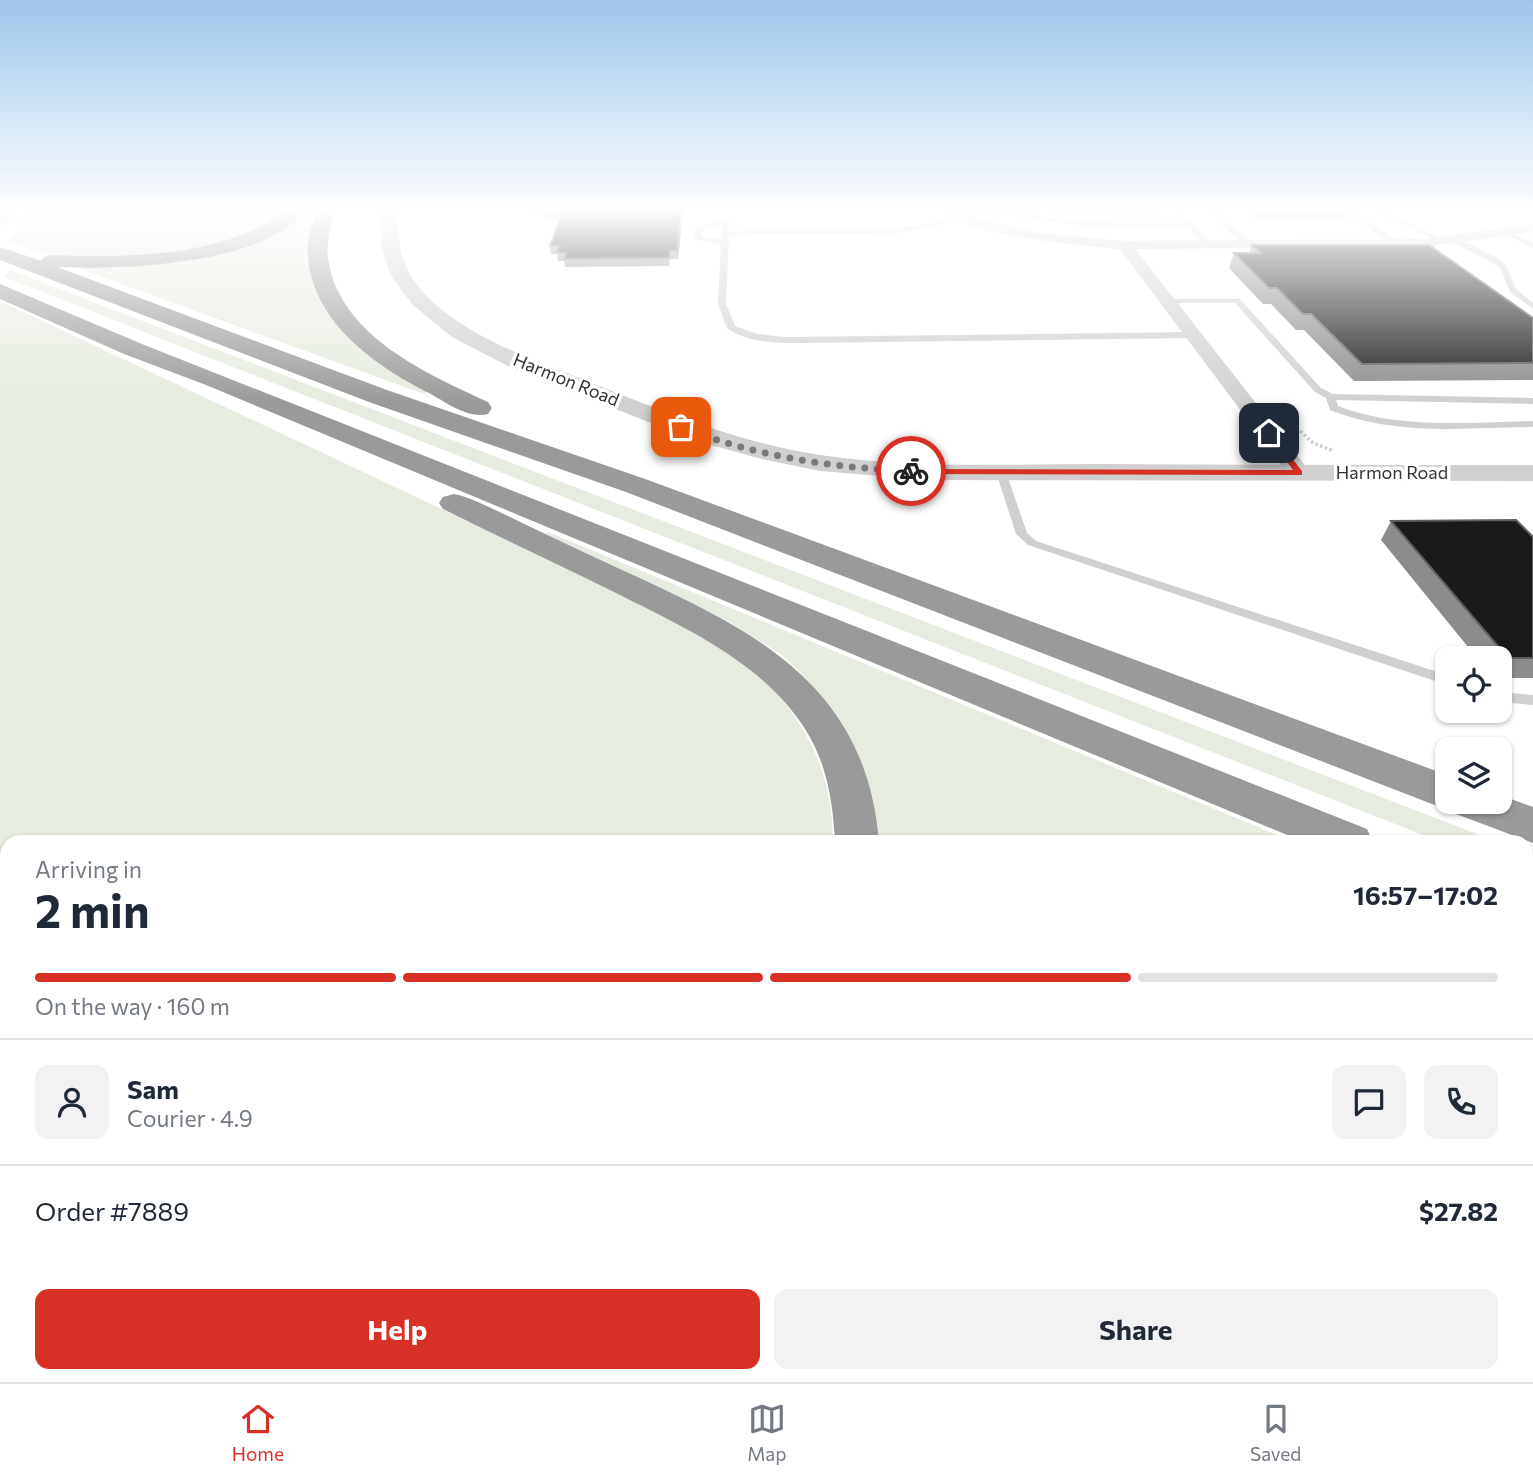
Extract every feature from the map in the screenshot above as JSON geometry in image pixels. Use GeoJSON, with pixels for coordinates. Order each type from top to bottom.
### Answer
{"type":"FeatureCollection","features":[{"type":"Feature","properties":{"kind":"highway"},"geometry":{"type":"LineString","coordinates":[[58,274],[378,396],[637,486],[1435,787]]}},
{"type":"Feature","properties":{"kind":"highway"},"geometry":{"type":"LineString","coordinates":[[322,274],[335,304],[377,351],[398,368],[432,386],[607,464],[637,486]]}},
{"type":"Feature","properties":{"kind":"highway"},"geometry":{"type":"LineString","coordinates":[[2,291],[134,349],[1333,835]]}},
{"type":"Feature","properties":{"kind":"highway"},"geometry":{"type":"LineString","coordinates":[[134,349],[178,377],[519,533],[707,625],[750,650],[801,695],[822,722],[840,758],[854,800],[856,835]]}},
{"type":"Feature","properties":{"kind":"highway"},"geometry":{"type":"LineString","coordinates":[[1503,814],[1533,825]]}},
{"type":"Feature","properties":{"kind":"street","name":"Harmon Road"},"geometry":{"type":"LineString","coordinates":[[400,274],[420,301],[460,332],[516,361],[705,436],[820,463],[878,470],[1001,472],[1533,473]]}},
{"type":"Feature","properties":{"kind":"street"},"geometry":{"type":"LineString","coordinates":[[1147,274],[1299,473]]}},
{"type":"Feature","properties":{"kind":"lane"},"geometry":{"type":"LineString","coordinates":[[722,274],[722,304],[725,318],[731,328],[747,336],[769,340],[1193,335]]}},
{"type":"Feature","properties":{"kind":"lane"},"geometry":{"type":"LineString","coordinates":[[1506,274],[1513,290],[1533,307]]}},
{"type":"Feature","properties":{"kind":"lane"},"geometry":{"type":"LineString","coordinates":[[1167,301],[1237,301],[1318,390],[1331,397],[1533,401]]}},
{"type":"Feature","properties":{"kind":"lane"},"geometry":{"type":"LineString","coordinates":[[1331,397],[1333,408],[1355,418],[1385,424],[1533,424]]}},
{"type":"Feature","properties":{"kind":"lane"},"geometry":{"type":"LineString","coordinates":[[1001,472],[1022,534],[1032,543],[1435,676]]}},
{"type":"Feature","properties":{"kind":"lane"},"geometry":{"type":"LineString","coordinates":[[1512,698],[1533,700]]}},
{"type":"Feature","properties":{"kind":"shaded area"},"geometry":{"type":"Polygon","coordinates":[[[6,274],[22,274],[1480,835],[1423,835],[4,277],[6,274]]]}},
{"type":"Feature","properties":{"kind":"shaded area"},"geometry":{"type":"Polygon","coordinates":[[[95,274],[312,274],[324,306],[337,324],[370,355],[427,392],[424,394],[95,274]]]}},
{"type":"Feature","properties":{"kind":"shaded area"},"geometry":{"type":"Polygon","coordinates":[[[0,301],[686,624],[735,653],[781,698],[806,735],[816,754],[829,796],[833,835],[0,835],[0,301]]]}},
{"type":"Feature","properties":{"kind":"shaded area"},"geometry":{"type":"Polygon","coordinates":[[[548,532],[1277,835],[869,835],[818,692],[800,672],[779,653],[726,620],[545,534],[548,532]]]}},
{"type":"Feature","properties":{"kind":"building"},"geometry":{"type":"Polygon","coordinates":[[[1255,274],[1471,274],[1533,318],[1533,363],[1362,364],[1311,314],[1303,314],[1277,288],[1269,288],[1255,274]]]}},
{"type":"Feature","properties":{"kind":"building"},"geometry":{"type":"Polygon","coordinates":[[[1516,520],[1533,537],[1533,658],[1512,658],[1512,646],[1498,646],[1391,521],[1516,520]]]}},
{"type":"Feature","properties":{"kind":"way so far"},"geometry":{"type":"LineString","coordinates":[[681,427],[762,451],[820,463],[911,471]]}},
{"type":"Feature","properties":{"kind":"route"},"geometry":{"type":"LineString","coordinates":[[911,471],[1299,473],[1269,433]]}}]}
